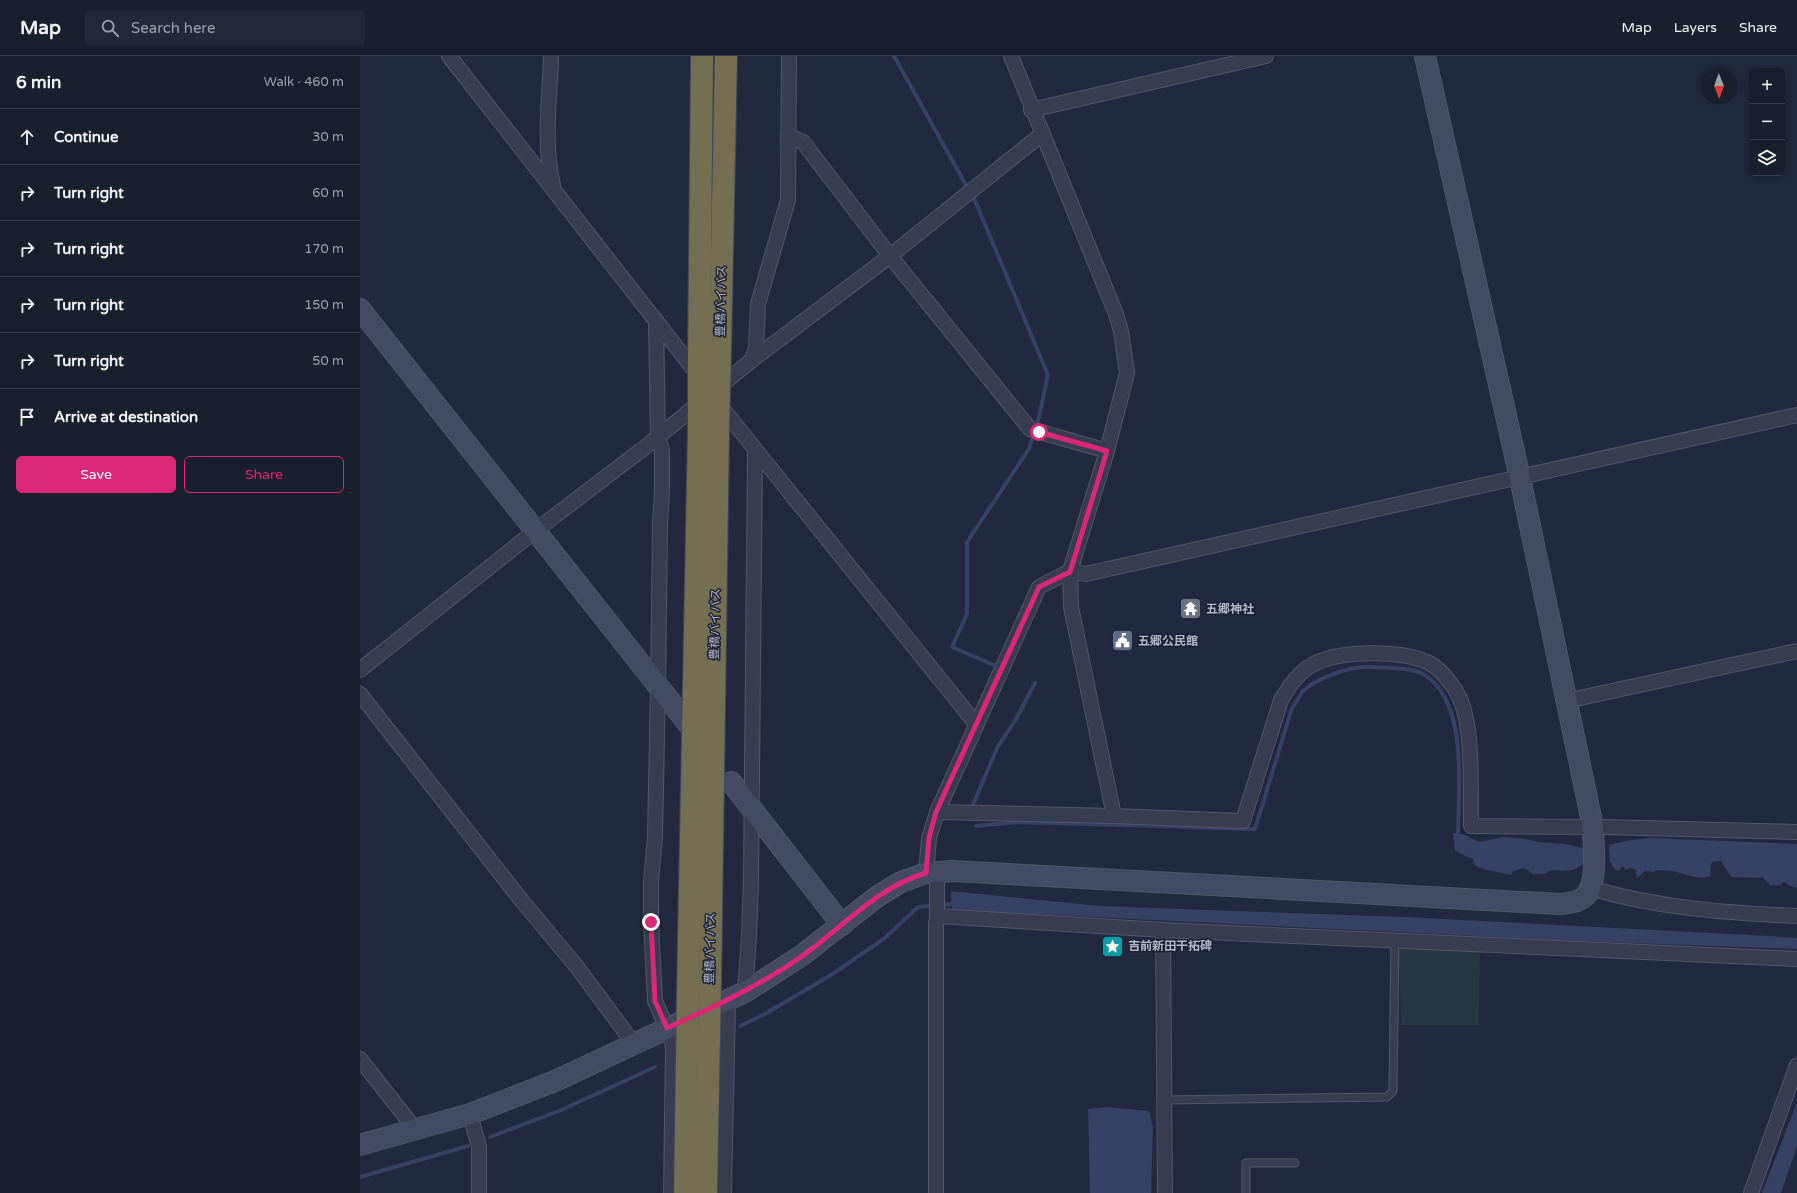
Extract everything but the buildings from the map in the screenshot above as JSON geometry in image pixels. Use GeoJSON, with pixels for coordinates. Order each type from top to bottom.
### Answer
{"type":"FeatureCollection","features":[{"type":"Feature","properties":{"kind":"highway","name":"豊橋バイパス"},"geometry":{"type":"LineString","coordinates":[[702,56],[709,356],[710,988],[706,1193]]}},
{"type":"Feature","properties":{"kind":"highway","name":"豊橋バイパス"},"geometry":{"type":"LineString","coordinates":[[709,356],[726,56]]}},
{"type":"Feature","properties":{"kind":"highway","name":"豊橋バイパス"},"geometry":{"type":"LineString","coordinates":[[685,1193],[688,989],[709,430]]}},
{"type":"Feature","properties":{"kind":"street"},"geometry":{"type":"LineString","coordinates":[[449,56],[656,320],[755,450],[976,724]]}},
{"type":"Feature","properties":{"kind":"street"},"geometry":{"type":"LineString","coordinates":[[551,56],[549,162],[554,189]]}},
{"type":"Feature","properties":{"kind":"street"},"geometry":{"type":"LineString","coordinates":[[752,360],[756,348],[758,304],[788,200],[789,56]]}},
{"type":"Feature","properties":{"kind":"street"},"geometry":{"type":"LineString","coordinates":[[1011,56],[1031,110],[1116,314],[1126,373],[1107,451],[1070,572],[1071,607],[1114,816]]}},
{"type":"Feature","properties":{"kind":"street"},"geometry":{"type":"LineString","coordinates":[[1031,110],[1266,56]]}},
{"type":"Feature","properties":{"kind":"street"},"geometry":{"type":"LineString","coordinates":[[360,1145],[470,1114],[555,1082],[736,996],[801,956],[878,896],[901,882],[932,872],[1275,888],[1560,904],[1575,902],[1584,897],[1592,879],[1592,827],[1520,478],[1425,56]]}},
{"type":"Feature","properties":{"kind":"street"},"geometry":{"type":"LineString","coordinates":[[360,670],[535,531],[658,437],[752,360],[890,256],[1042,134]]}},
{"type":"Feature","properties":{"kind":"street"},"geometry":{"type":"LineString","coordinates":[[788,136],[802,142],[890,256],[1034,431],[1107,451]]}},
{"type":"Feature","properties":{"kind":"street"},"geometry":{"type":"LineString","coordinates":[[360,309],[688,725]]}},
{"type":"Feature","properties":{"kind":"street"},"geometry":{"type":"LineString","coordinates":[[656,320],[658,437],[662,450],[655,837],[651,881],[651,922],[655,1001],[673,1046],[671,1193]]}},
{"type":"Feature","properties":{"kind":"street"},"geometry":{"type":"LineString","coordinates":[[936,1193],[937,896],[932,872],[929,838],[936,812],[1039,587],[1070,572],[1086,574],[1797,415]]}},
{"type":"Feature","properties":{"kind":"street"},"geometry":{"type":"LineString","coordinates":[[724,1193],[736,996],[749,937],[755,450]]}},
{"type":"Feature","properties":{"kind":"street"},"geometry":{"type":"LineString","coordinates":[[1566,701],[1797,651]]}},
{"type":"Feature","properties":{"kind":"street"},"geometry":{"type":"LineString","coordinates":[[936,812],[1114,816],[1243,821],[1281,700],[1289,686],[1315,663],[1346,656],[1388,653],[1412,657],[1431,663],[1450,681],[1460,700],[1466,718],[1468,739],[1471,826],[1592,827],[1797,832]]}},
{"type":"Feature","properties":{"kind":"street"},"geometry":{"type":"LineString","coordinates":[[360,694],[522,900],[577,967],[634,1044]]}},
{"type":"Feature","properties":{"kind":"street"},"geometry":{"type":"LineString","coordinates":[[731,782],[842,925]]}},
{"type":"Feature","properties":{"kind":"street"},"geometry":{"type":"LineString","coordinates":[[1592,879],[1614,896],[1720,912],[1797,916]]}},
{"type":"Feature","properties":{"kind":"street"},"geometry":{"type":"LineString","coordinates":[[937,914],[1163,930],[1797,958]]}},
{"type":"Feature","properties":{"kind":"street"},"geometry":{"type":"LineString","coordinates":[[1163,930],[1165,1193]]}},
{"type":"Feature","properties":{"kind":"street"},"geometry":{"type":"LineString","coordinates":[[360,1059],[415,1129]]}},
{"type":"Feature","properties":{"kind":"street"},"geometry":{"type":"LineString","coordinates":[[1751,1193],[1797,1065]]}},
{"type":"Feature","properties":{"kind":"street"},"geometry":{"type":"LineString","coordinates":[[470,1114],[479,1146],[479,1193]]}},
{"type":"Feature","properties":{"kind":"lane"},"geometry":{"type":"LineString","coordinates":[[1164,1100],[1387,1097],[1393,1091],[1395,940]]}},
{"type":"Feature","properties":{"kind":"lane"},"geometry":{"type":"LineString","coordinates":[[1246,1193],[1246,1163],[1295,1163]]}},
{"type":"Feature","properties":{"kind":"shaded area"},"geometry":{"type":"Polygon","coordinates":[[[1405,946],[1480,949],[1479,1025],[1401,1025],[1399,951],[1405,946]]]}},
{"type":"Feature","properties":{"kind":"water"},"geometry":{"type":"Polygon","coordinates":[[[1453,833],[1463,834],[1479,842],[1503,837],[1526,839],[1538,842],[1565,844],[1583,848],[1587,852],[1584,864],[1573,870],[1552,870],[1544,874],[1533,874],[1524,868],[1513,871],[1511,875],[1483,869],[1474,865],[1473,859],[1455,851],[1453,833]]]}},
{"type":"Feature","properties":{"kind":"water"},"geometry":{"type":"Polygon","coordinates":[[[1651,838],[1797,844],[1797,888],[1783,882],[1781,885],[1771,886],[1763,878],[1731,877],[1721,861],[1712,862],[1710,868],[1711,876],[1706,877],[1693,877],[1674,871],[1656,870],[1654,872],[1645,871],[1637,878],[1636,870],[1630,868],[1626,870],[1621,867],[1620,871],[1615,870],[1610,861],[1609,845],[1631,840],[1651,838]]]}},
{"type":"Feature","properties":{"kind":"water"},"geometry":{"type":"Polygon","coordinates":[[[951,891],[1100,906],[1405,917],[1769,936],[1797,938],[1797,949],[1575,941],[952,910],[951,891]]]}},
{"type":"Feature","properties":{"kind":"water"},"geometry":{"type":"Polygon","coordinates":[[[1797,1102],[1797,1146],[1781,1193],[1762,1193],[1797,1102]]]}},
{"type":"Feature","properties":{"kind":"water"},"geometry":{"type":"Polygon","coordinates":[[[1107,1107],[1149,1111],[1153,1127],[1151,1193],[1090,1193],[1088,1109],[1107,1107]]]}},
{"type":"Feature","properties":{"kind":"waterway"},"geometry":{"type":"LineString","coordinates":[[894,56],[976,203],[1048,375],[1039,417],[1029,449],[967,542],[967,614],[952,647],[996,666]]}},
{"type":"Feature","properties":{"kind":"waterway"},"geometry":{"type":"LineString","coordinates":[[976,826],[1018,822],[1255,829],[1292,708],[1302,692],[1316,682],[1334,674],[1361,667],[1369,667],[1404,669],[1423,674],[1438,686],[1448,704],[1454,724],[1458,747],[1458,834],[1460,839]]}},
{"type":"Feature","properties":{"kind":"waterway"},"geometry":{"type":"LineString","coordinates":[[972,807],[998,746],[1015,721],[1035,683]]}},
{"type":"Feature","properties":{"kind":"waterway"},"geometry":{"type":"LineString","coordinates":[[740,1026],[763,1015],[831,975],[885,938],[918,907],[952,904]]}},
{"type":"Feature","properties":{"kind":"waterway"},"geometry":{"type":"LineString","coordinates":[[490,1137],[559,1111],[655,1067]]}},
{"type":"Feature","properties":{"kind":"waterway"},"geometry":{"type":"LineString","coordinates":[[360,1177],[468,1146]]}},
{"type":"Feature","properties":{"kind":"place","name":"五郷神社"},"geometry":{"type":"Point","coordinates":[1190,609]}},
{"type":"Feature","properties":{"kind":"place","name":"五郷公民館"},"geometry":{"type":"Point","coordinates":[1123,641]}},
{"type":"Feature","properties":{"kind":"place","name":"吉前新田干拓碑"},"geometry":{"type":"Point","coordinates":[1112,946]}},
{"type":"Feature","properties":{"kind":"route"},"geometry":{"type":"LineString","coordinates":[[651,922],[654,951],[655,1001],[667,1028],[745,992],[801,956],[878,896],[901,882],[914,876],[926,873],[929,838],[936,812],[1039,587],[1070,572],[1107,451],[1039,432]]}}]}
